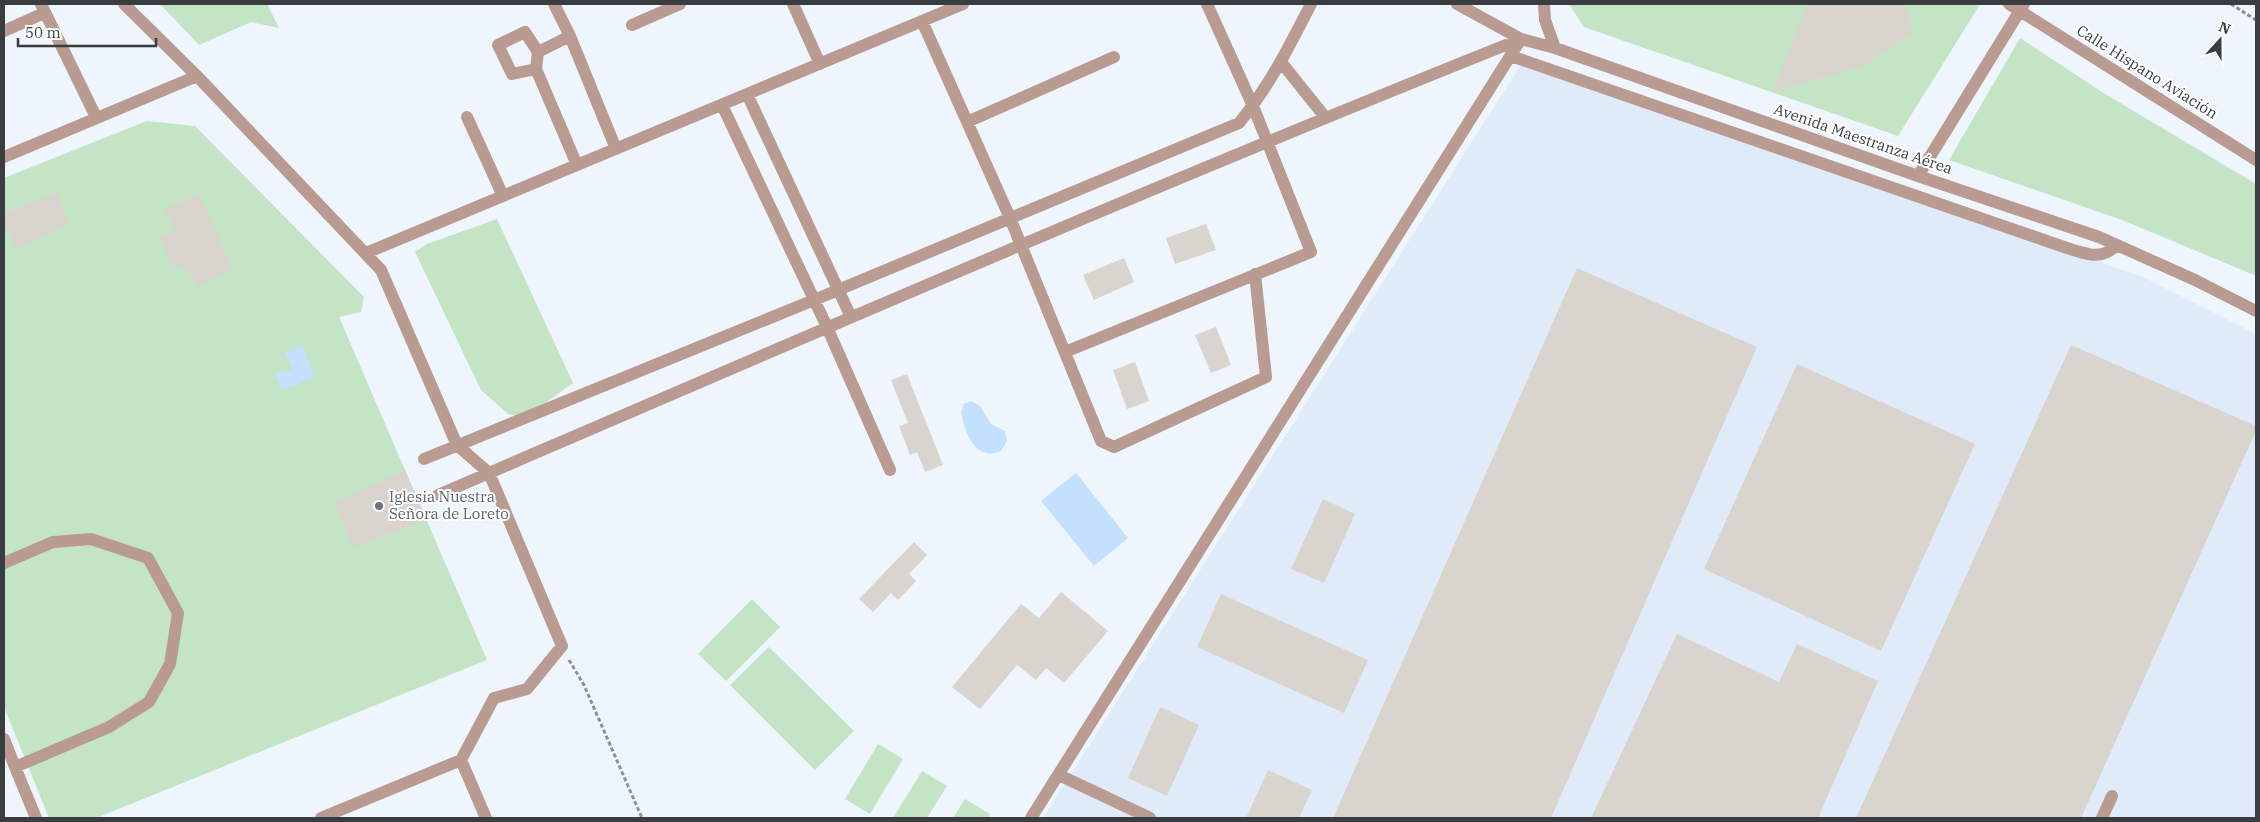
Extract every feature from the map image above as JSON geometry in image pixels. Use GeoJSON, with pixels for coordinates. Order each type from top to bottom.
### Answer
{"type":"FeatureCollection","features":[{"type":"Feature","properties":{"kind":"street"},"geometry":{"type":"LineString","coordinates":[[124,4],[197,76],[381,270],[457,445],[489,473],[562,646],[527,689],[494,698],[461,760],[321,818]]}},
{"type":"Feature","properties":{"kind":"street"},"geometry":{"type":"LineString","coordinates":[[554,4],[570,36],[616,149]]}},
{"type":"Feature","properties":{"kind":"street"},"geometry":{"type":"LineString","coordinates":[[632,24],[680,4]]}},
{"type":"Feature","properties":{"kind":"street"},"geometry":{"type":"LineString","coordinates":[[793,4],[820,64]]}},
{"type":"Feature","properties":{"kind":"street"},"geometry":{"type":"LineString","coordinates":[[366,253],[963,4]]}},
{"type":"Feature","properties":{"kind":"street"},"geometry":{"type":"LineString","coordinates":[[1065,352],[1310,252],[1253,106],[1207,4]]}},
{"type":"Feature","properties":{"kind":"street"},"geometry":{"type":"LineString","coordinates":[[424,459],[814,300],[1239,123],[1253,106],[1280,62],[1311,4]]}},
{"type":"Feature","properties":{"kind":"street","name":"Avenida Maestranza Aérea"},"geometry":{"type":"LineString","coordinates":[[1457,4],[1521,39],[1556,48],[1918,176],[2099,237],[2195,280],[2256,311]]}},
{"type":"Feature","properties":{"kind":"street"},"geometry":{"type":"LineString","coordinates":[[1544,4],[1545,20],[1556,48]]}},
{"type":"Feature","properties":{"kind":"street","name":"Calle Hispano Aviación"},"geometry":{"type":"LineString","coordinates":[[1918,176],[2017,6],[2256,160]]}},
{"type":"Feature","properties":{"kind":"street"},"geometry":{"type":"LineString","coordinates":[[4,31],[42,8],[96,118]]}},
{"type":"Feature","properties":{"kind":"street"},"geometry":{"type":"LineString","coordinates":[[922,21],[1010,218],[1101,441],[1114,447],[1266,377],[1255,274]]}},
{"type":"Feature","properties":{"kind":"street"},"geometry":{"type":"LineString","coordinates":[[536,68],[512,74],[498,45],[525,32],[538,52],[536,68],[577,165]]}},
{"type":"Feature","properties":{"kind":"street"},"geometry":{"type":"LineString","coordinates":[[538,52],[570,36]]}},
{"type":"Feature","properties":{"kind":"street"},"geometry":{"type":"LineString","coordinates":[[1031,818],[1521,39]]}},
{"type":"Feature","properties":{"kind":"street"},"geometry":{"type":"LineString","coordinates":[[438,495],[827,327],[1324,118],[1521,39]]}},
{"type":"Feature","properties":{"kind":"street"},"geometry":{"type":"LineString","coordinates":[[1511,56],[2067,248],[2099,256],[2108,253],[2116,245]]}},
{"type":"Feature","properties":{"kind":"street"},"geometry":{"type":"LineString","coordinates":[[967,122],[1114,57]]}},
{"type":"Feature","properties":{"kind":"street"},"geometry":{"type":"LineString","coordinates":[[1280,62],[1324,118]]}},
{"type":"Feature","properties":{"kind":"street"},"geometry":{"type":"LineString","coordinates":[[4,157],[197,76]]}},
{"type":"Feature","properties":{"kind":"street"},"geometry":{"type":"LineString","coordinates":[[747,94],[851,317]]}},
{"type":"Feature","properties":{"kind":"street"},"geometry":{"type":"LineString","coordinates":[[722,105],[827,327],[890,470]]}},
{"type":"Feature","properties":{"kind":"street"},"geometry":{"type":"LineString","coordinates":[[467,117],[503,196]]}},
{"type":"Feature","properties":{"kind":"street"},"geometry":{"type":"LineString","coordinates":[[4,563],[53,542],[91,539],[148,558],[178,613],[170,664],[149,702],[109,727],[15,767]]}},
{"type":"Feature","properties":{"kind":"street"},"geometry":{"type":"LineString","coordinates":[[4,739],[36,818]]}},
{"type":"Feature","properties":{"kind":"street"},"geometry":{"type":"LineString","coordinates":[[461,760],[486,818]]}},
{"type":"Feature","properties":{"kind":"street"},"geometry":{"type":"LineString","coordinates":[[1058,774],[1150,818]]}},
{"type":"Feature","properties":{"kind":"street"},"geometry":{"type":"LineString","coordinates":[[2102,818],[2112,796]]}},
{"type":"Feature","properties":{"kind":"path"},"geometry":{"type":"LineString","coordinates":[[2231,4],[2256,20]]}},
{"type":"Feature","properties":{"kind":"path"},"geometry":{"type":"LineString","coordinates":[[562,646],[584,686],[642,818]]}},
{"type":"Feature","properties":{"kind":"shaded area"},"geometry":{"type":"Polygon","coordinates":[[[1525,58],[2145,278],[2256,334],[2256,818],[1043,818],[1525,58]]]}},
{"type":"Feature","properties":{"kind":"green space"},"geometry":{"type":"Polygon","coordinates":[[[160,4],[267,4],[279,28],[251,22],[199,45],[160,4]]]}},
{"type":"Feature","properties":{"kind":"green space"},"geometry":{"type":"Polygon","coordinates":[[[1569,4],[1974,4],[1979,6],[1898,136],[1584,27],[1569,4]]]}},
{"type":"Feature","properties":{"kind":"green space"},"geometry":{"type":"Polygon","coordinates":[[[2020,38],[2102,92],[2256,184],[2256,271],[2254,275],[2122,220],[1949,160],[2020,38]]]}},
{"type":"Feature","properties":{"kind":"green space"},"geometry":{"type":"Polygon","coordinates":[[[147,121],[195,126],[364,297],[361,312],[339,317],[487,660],[101,816],[102,818],[49,818],[4,707],[4,178],[147,121]]]}},
{"type":"Feature","properties":{"kind":"green space"},"geometry":{"type":"Polygon","coordinates":[[[497,219],[573,383],[524,418],[508,414],[481,390],[415,252],[427,244],[497,219]]]}},
{"type":"Feature","properties":{"kind":"green space"},"geometry":{"type":"Polygon","coordinates":[[[752,599],[780,627],[726,681],[698,654],[752,599]]]}},
{"type":"Feature","properties":{"kind":"green space"},"geometry":{"type":"Polygon","coordinates":[[[769,647],[854,731],[815,770],[730,685],[769,647]]]}},
{"type":"Feature","properties":{"kind":"green space"},"geometry":{"type":"Polygon","coordinates":[[[878,744],[903,759],[870,814],[845,799],[878,744]]]}},
{"type":"Feature","properties":{"kind":"green space"},"geometry":{"type":"Polygon","coordinates":[[[922,771],[947,786],[927,818],[893,818],[922,771]]]}},
{"type":"Feature","properties":{"kind":"green space"},"geometry":{"type":"Polygon","coordinates":[[[965,799],[990,814],[988,818],[953,818],[965,799]]]}},
{"type":"Feature","properties":{"kind":"water"},"geometry":{"type":"Polygon","coordinates":[[[302,345],[314,377],[282,390],[275,374],[293,369],[285,352],[302,345]]]}},
{"type":"Feature","properties":{"kind":"water"},"geometry":{"type":"Polygon","coordinates":[[[971,401],[980,406],[991,424],[1005,431],[1007,441],[1001,451],[984,452],[973,444],[965,428],[961,412],[964,404],[971,401]]]}},
{"type":"Feature","properties":{"kind":"water"},"geometry":{"type":"Polygon","coordinates":[[[1076,473],[1128,538],[1094,566],[1041,501],[1076,473]]]}},
{"type":"Feature","properties":{"kind":"building"},"geometry":{"type":"Polygon","coordinates":[[[1808,4],[1905,4],[1913,33],[1863,66],[1772,92],[1808,4]]]}},
{"type":"Feature","properties":{"kind":"building"},"geometry":{"type":"Polygon","coordinates":[[[57,193],[69,224],[17,249],[4,225],[4,213],[57,193]]]}},
{"type":"Feature","properties":{"kind":"building"},"geometry":{"type":"Polygon","coordinates":[[[199,194],[232,268],[200,286],[179,264],[172,267],[159,236],[176,231],[164,209],[199,194]]]}},
{"type":"Feature","properties":{"kind":"building"},"geometry":{"type":"Polygon","coordinates":[[[1206,224],[1216,250],[1175,264],[1166,238],[1206,224]]]}},
{"type":"Feature","properties":{"kind":"building"},"geometry":{"type":"Polygon","coordinates":[[[1124,258],[1134,282],[1094,300],[1083,275],[1124,258]]]}},
{"type":"Feature","properties":{"kind":"building"},"geometry":{"type":"Polygon","coordinates":[[[1577,268],[1757,347],[1551,818],[1333,818],[1577,268]]]}},
{"type":"Feature","properties":{"kind":"building"},"geometry":{"type":"Polygon","coordinates":[[[1216,327],[1231,365],[1211,373],[1195,335],[1216,327]]]}},
{"type":"Feature","properties":{"kind":"building"},"geometry":{"type":"Polygon","coordinates":[[[2071,345],[2256,426],[2256,431],[2081,818],[1856,818],[2071,345]]]}},
{"type":"Feature","properties":{"kind":"building"},"geometry":{"type":"Polygon","coordinates":[[[1135,362],[1149,401],[1127,409],[1113,370],[1135,362]]]}},
{"type":"Feature","properties":{"kind":"building"},"geometry":{"type":"Polygon","coordinates":[[[1797,364],[1975,444],[1881,651],[1704,569],[1797,364]]]}},
{"type":"Feature","properties":{"kind":"building"},"geometry":{"type":"Polygon","coordinates":[[[907,374],[943,465],[925,472],[917,452],[910,455],[899,426],[908,423],[891,380],[907,374]]]}},
{"type":"Feature","properties":{"kind":"building"},"geometry":{"type":"Polygon","coordinates":[[[405,470],[427,520],[353,547],[335,503],[405,470]]]}},
{"type":"Feature","properties":{"kind":"building"},"geometry":{"type":"Polygon","coordinates":[[[1323,499],[1355,514],[1324,583],[1291,569],[1323,499]]]}},
{"type":"Feature","properties":{"kind":"building"},"geometry":{"type":"Polygon","coordinates":[[[914,542],[927,555],[909,574],[916,581],[898,600],[891,593],[873,612],[859,599],[914,542]]]}},
{"type":"Feature","properties":{"kind":"building"},"geometry":{"type":"Polygon","coordinates":[[[1061,592],[1108,631],[1064,683],[1046,668],[1036,680],[1017,665],[980,709],[952,687],[1021,604],[1039,618],[1061,592]]]}},
{"type":"Feature","properties":{"kind":"building"},"geometry":{"type":"Polygon","coordinates":[[[1221,594],[1368,660],[1344,713],[1197,647],[1221,594]]]}},
{"type":"Feature","properties":{"kind":"building"},"geometry":{"type":"Polygon","coordinates":[[[1677,634],[1779,682],[1797,644],[1878,681],[1818,818],[1591,818],[1677,634]]]}},
{"type":"Feature","properties":{"kind":"building"},"geometry":{"type":"Polygon","coordinates":[[[1160,707],[1199,725],[1167,796],[1128,778],[1160,707]]]}},
{"type":"Feature","properties":{"kind":"building"},"geometry":{"type":"Polygon","coordinates":[[[1268,770],[1312,790],[1299,818],[1246,818],[1268,770]]]}},
{"type":"Feature","properties":{"kind":"place","name":"Iglesia Nuestra Señora de Loreto"},"geometry":{"type":"Point","coordinates":[379,506]}}]}
